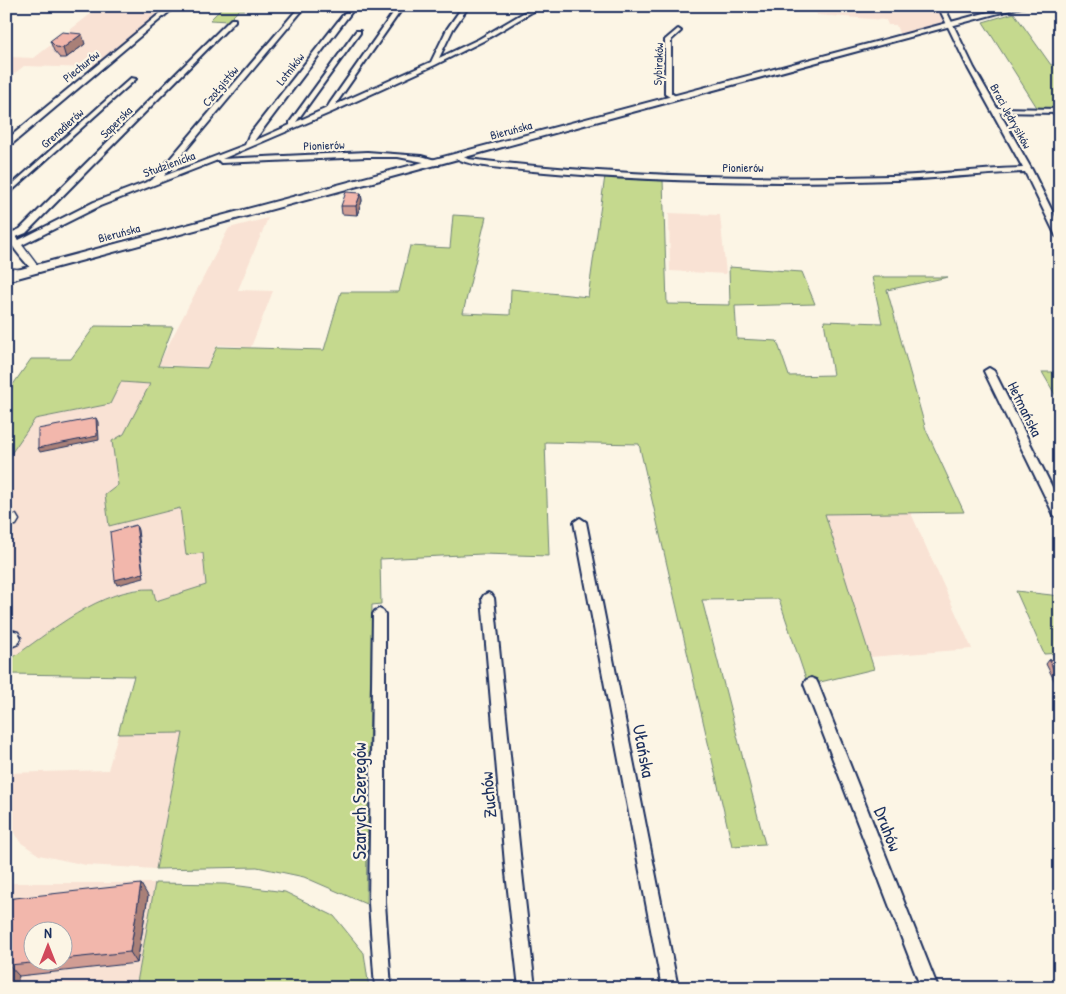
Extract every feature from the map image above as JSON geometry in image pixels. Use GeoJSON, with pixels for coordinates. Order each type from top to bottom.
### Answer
{"type":"FeatureCollection","features":[{"type":"Feature","properties":{"kind":"main road","name":"Bieruńska"},"geometry":{"type":"LineString","coordinates":[[10,274],[36,269],[459,157],[1021,6]]}},
{"type":"Feature","properties":{"kind":"street","name":"Piechurów"},"geometry":{"type":"LineString","coordinates":[[6,147],[14,138],[172,6]]}},
{"type":"Feature","properties":{"kind":"street","name":"Czołgistów"},"geometry":{"type":"LineString","coordinates":[[155,181],[303,6]]}},
{"type":"Feature","properties":{"kind":"street","name":"Lotników"},"geometry":{"type":"LineString","coordinates":[[248,146],[252,137],[353,6]]}},
{"type":"Feature","properties":{"kind":"street"},"geometry":{"type":"LineString","coordinates":[[330,111],[332,104],[401,6]]}},
{"type":"Feature","properties":{"kind":"street"},"geometry":{"type":"LineString","coordinates":[[433,64],[450,29],[466,6]]}},
{"type":"Feature","properties":{"kind":"street","name":"Studzienicka"},"geometry":{"type":"LineString","coordinates":[[18,244],[97,204],[212,161],[330,111],[433,64],[539,6]]}},
{"type":"Feature","properties":{"kind":"street","name":"Braci Jędrysików"},"geometry":{"type":"LineString","coordinates":[[941,6],[949,25],[1028,170],[1060,236]]}},
{"type":"Feature","properties":{"kind":"street","name":"Saperska"},"geometry":{"type":"LineString","coordinates":[[12,236],[23,231],[233,20]]}},
{"type":"Feature","properties":{"kind":"street","name":"Sybiraków"},"geometry":{"type":"LineString","coordinates":[[675,98],[668,94],[668,40],[678,30]]}},
{"type":"Feature","properties":{"kind":"street"},"geometry":{"type":"LineString","coordinates":[[295,126],[292,123],[358,32]]}},
{"type":"Feature","properties":{"kind":"street","name":"Grenadierów"},"geometry":{"type":"LineString","coordinates":[[6,194],[133,79]]}},
{"type":"Feature","properties":{"kind":"street"},"geometry":{"type":"LineString","coordinates":[[995,110],[1060,111]]}},
{"type":"Feature","properties":{"kind":"street","name":"Pionierów"},"geometry":{"type":"LineString","coordinates":[[212,161],[392,155],[430,158],[436,163]]}},
{"type":"Feature","properties":{"kind":"street","name":"Pionierów"},"geometry":{"type":"LineString","coordinates":[[459,157],[466,161],[538,169],[637,176],[703,178],[892,178],[1028,170]]}},
{"type":"Feature","properties":{"kind":"street"},"geometry":{"type":"LineString","coordinates":[[6,228],[18,244],[24,257],[36,269]]}},
{"type":"Feature","properties":{"kind":"street","name":"Hetmańska"},"geometry":{"type":"LineString","coordinates":[[989,371],[1060,515]]}},
{"type":"Feature","properties":{"kind":"street","name":"Ułańska"},"geometry":{"type":"LineString","coordinates":[[580,522],[670,988]]}},
{"type":"Feature","properties":{"kind":"street","name":"Zuchów"},"geometry":{"type":"LineString","coordinates":[[488,598],[513,864],[527,988]]}},
{"type":"Feature","properties":{"kind":"street","name":"Szarych Szeregów"},"geometry":{"type":"LineString","coordinates":[[379,614],[377,903],[383,988]]}},
{"type":"Feature","properties":{"kind":"street","name":"Druhów"},"geometry":{"type":"LineString","coordinates":[[811,684],[930,988]]}},
{"type":"Feature","properties":{"kind":"shaded area"},"geometry":{"type":"Polygon","coordinates":[[[815,6],[938,6],[946,24],[900,36],[896,25],[888,25],[886,20],[817,15],[815,6]]]}},
{"type":"Feature","properties":{"kind":"shaded area"},"geometry":{"type":"Polygon","coordinates":[[[97,9],[160,12],[92,68],[24,66],[6,80],[9,57],[34,58],[97,9]]]}},
{"type":"Feature","properties":{"kind":"shaded area"},"geometry":{"type":"Polygon","coordinates":[[[669,213],[720,215],[726,274],[670,271],[669,213]]]}},
{"type":"Feature","properties":{"kind":"shaded area"},"geometry":{"type":"Polygon","coordinates":[[[268,218],[238,290],[273,291],[251,347],[217,345],[207,367],[158,365],[229,228],[268,218]]]}},
{"type":"Feature","properties":{"kind":"shaded area"},"geometry":{"type":"Polygon","coordinates":[[[121,382],[151,384],[124,434],[112,441],[118,485],[109,526],[181,508],[186,554],[203,552],[206,585],[156,601],[137,588],[113,596],[74,615],[8,661],[6,461],[35,419],[110,404],[121,382]]]}},
{"type":"Feature","properties":{"kind":"shaded area"},"geometry":{"type":"Polygon","coordinates":[[[910,511],[972,649],[869,657],[825,514],[910,511]]]}},
{"type":"Feature","properties":{"kind":"shaded area"},"geometry":{"type":"Polygon","coordinates":[[[183,733],[156,869],[86,865],[39,855],[20,842],[12,827],[9,773],[108,770],[118,734],[183,733]]]}},
{"type":"Feature","properties":{"kind":"shaded area"},"geometry":{"type":"Polygon","coordinates":[[[6,883],[155,883],[136,988],[6,988],[6,883]]]}},
{"type":"Feature","properties":{"kind":"green space"},"geometry":{"type":"Polygon","coordinates":[[[224,6],[248,6],[245,10],[239,10],[228,21],[210,20],[224,6]]]}},
{"type":"Feature","properties":{"kind":"green space"},"geometry":{"type":"Polygon","coordinates":[[[1014,13],[1051,65],[1060,64],[1060,110],[1038,109],[983,22],[1014,13]]]}},
{"type":"Feature","properties":{"kind":"green space"},"geometry":{"type":"Polygon","coordinates":[[[605,176],[663,180],[667,304],[730,305],[729,267],[802,272],[815,304],[735,306],[737,339],[777,341],[789,376],[833,375],[824,321],[882,323],[872,277],[948,277],[887,290],[926,430],[964,512],[825,514],[874,669],[808,685],[779,599],[702,600],[765,844],[732,846],[639,444],[545,442],[549,556],[482,554],[380,559],[381,604],[372,605],[366,904],[304,877],[257,867],[156,869],[183,733],[118,734],[134,676],[9,674],[8,661],[58,625],[114,595],[134,590],[153,589],[156,601],[206,585],[203,553],[186,555],[180,508],[109,526],[105,495],[118,485],[112,441],[124,434],[150,384],[121,382],[110,404],[35,419],[6,461],[6,426],[12,386],[31,359],[71,359],[95,326],[173,327],[158,366],[207,368],[217,347],[324,350],[341,292],[399,292],[410,246],[450,248],[453,215],[486,217],[463,313],[510,315],[511,289],[588,297],[605,176]]]}},
{"type":"Feature","properties":{"kind":"green space"},"geometry":{"type":"Polygon","coordinates":[[[1042,372],[1060,372],[1060,403],[1042,372]]]}},
{"type":"Feature","properties":{"kind":"green space"},"geometry":{"type":"Polygon","coordinates":[[[1016,591],[1060,596],[1060,653],[1044,654],[1016,591]]]}},
{"type":"Feature","properties":{"kind":"green space"},"geometry":{"type":"Polygon","coordinates":[[[155,883],[225,884],[285,892],[334,916],[364,953],[369,988],[136,988],[155,883]]]}},
{"type":"Feature","properties":{"kind":"building"},"geometry":{"type":"Polygon","coordinates":[[[62,32],[82,34],[63,48],[56,47],[50,41],[62,32]]]}},
{"type":"Feature","properties":{"kind":"building"},"geometry":{"type":"Polygon","coordinates":[[[346,192],[361,193],[356,206],[341,206],[346,192]]]}},
{"type":"Feature","properties":{"kind":"building"},"geometry":{"type":"Polygon","coordinates":[[[96,418],[97,436],[38,448],[38,429],[96,418]]]}},
{"type":"Feature","properties":{"kind":"building"},"geometry":{"type":"Polygon","coordinates":[[[136,525],[143,573],[115,580],[110,532],[136,525]]]}},
{"type":"Feature","properties":{"kind":"building"},"geometry":{"type":"Polygon","coordinates":[[[1060,659],[1060,682],[1049,660],[1060,659]]]}},
{"type":"Feature","properties":{"kind":"building"},"geometry":{"type":"Polygon","coordinates":[[[141,884],[130,952],[72,958],[72,922],[22,922],[22,964],[9,965],[6,978],[6,899],[141,884]]]}}]}
